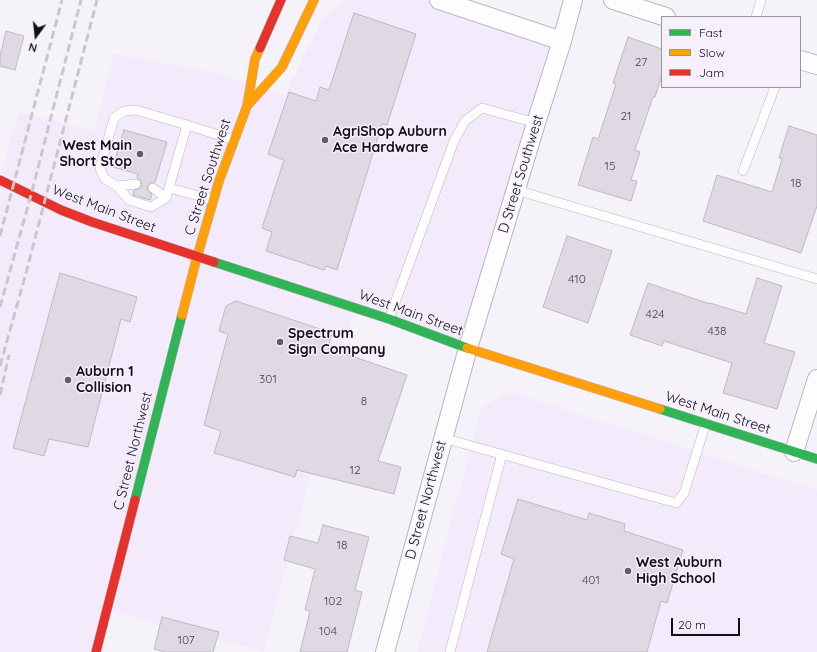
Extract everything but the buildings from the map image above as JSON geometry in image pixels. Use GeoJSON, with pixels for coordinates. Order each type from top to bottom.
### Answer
{"type":"FeatureCollection","features":[{"type":"Feature","properties":{"kind":"main road","name":"C Street Southwest"},"geometry":{"type":"LineString","coordinates":[[197,257],[214,200],[247,106],[255,59],[280,0]]}},
{"type":"Feature","properties":{"kind":"main road","name":"C Street Southwest"},"geometry":{"type":"LineString","coordinates":[[247,106],[282,67],[314,0]]}},
{"type":"Feature","properties":{"kind":"main road","name":"West Main Street"},"geometry":{"type":"LineString","coordinates":[[0,180],[73,215],[389,319],[468,348],[817,459]]}},
{"type":"Feature","properties":{"kind":"main road","name":"C Street Northwest"},"geometry":{"type":"LineString","coordinates":[[96,652],[197,257]]}},
{"type":"Feature","properties":{"kind":"street"},"geometry":{"type":"LineString","coordinates":[[439,0],[562,41]]}},
{"type":"Feature","properties":{"kind":"street","name":"D Street Southwest"},"geometry":{"type":"LineString","coordinates":[[468,348],[562,41],[573,0]]}},
{"type":"Feature","properties":{"kind":"street"},"geometry":{"type":"LineString","coordinates":[[613,0],[663,16]]}},
{"type":"Feature","properties":{"kind":"street"},"geometry":{"type":"LineString","coordinates":[[801,60],[817,65]]}},
{"type":"Feature","properties":{"kind":"street","name":"D Street Northwest"},"geometry":{"type":"LineString","coordinates":[[385,652],[468,348]]}},
{"type":"Feature","properties":{"kind":"street"},"geometry":{"type":"LineString","coordinates":[[794,452],[817,379]]}},
{"type":"Feature","properties":{"kind":"lane"},"geometry":{"type":"LineString","coordinates":[[756,16],[762,0]]}},
{"type":"Feature","properties":{"kind":"lane"},"geometry":{"type":"LineString","coordinates":[[743,171],[775,88]]}},
{"type":"Feature","properties":{"kind":"lane"},"geometry":{"type":"LineString","coordinates":[[389,319],[454,141],[465,121],[482,108],[536,123]]}},
{"type":"Feature","properties":{"kind":"lane"},"geometry":{"type":"LineString","coordinates":[[186,125],[166,198],[151,206],[129,200],[117,186],[105,179],[100,169],[114,118],[124,111],[136,110],[186,125],[234,140]]}},
{"type":"Feature","properties":{"kind":"lane"},"geometry":{"type":"LineString","coordinates":[[117,186],[136,184]]}},
{"type":"Feature","properties":{"kind":"lane"},"geometry":{"type":"LineString","coordinates":[[153,188],[166,198]]}},
{"type":"Feature","properties":{"kind":"lane"},"geometry":{"type":"LineString","coordinates":[[169,188],[214,200]]}},
{"type":"Feature","properties":{"kind":"lane"},"geometry":{"type":"LineString","coordinates":[[516,190],[817,279]]}},
{"type":"Feature","properties":{"kind":"lane"},"geometry":{"type":"LineString","coordinates":[[443,438],[676,503],[684,493],[706,424]]}},
{"type":"Feature","properties":{"kind":"lane"},"geometry":{"type":"LineString","coordinates":[[450,652],[502,454]]}},
{"type":"Feature","properties":{"kind":"shaded area"},"geometry":{"type":"Polygon","coordinates":[[[345,0],[439,0],[562,41],[468,348],[354,307],[264,652],[107,610],[95,652],[0,652],[0,177],[19,112],[94,131],[114,54],[208,71],[285,95],[323,18],[345,0]]]}},
{"type":"Feature","properties":{"kind":"shaded area","name":"West Auburn High School"},"geometry":{"type":"Polygon","coordinates":[[[510,392],[817,490],[817,652],[417,652],[481,408],[510,392]]]}},
{"type":"Feature","properties":{"kind":"railway"},"geometry":{"type":"LineString","coordinates":[[0,236],[62,0]]}},
{"type":"Feature","properties":{"kind":"railway"},"geometry":{"type":"LineString","coordinates":[[0,307],[31,195],[81,0]]}},
{"type":"Feature","properties":{"kind":"railway"},"geometry":{"type":"LineString","coordinates":[[0,366],[25,277],[97,0]]}},
{"type":"Feature","properties":{"kind":"railway"},"geometry":{"type":"LineString","coordinates":[[0,395],[9,355]]}},
{"type":"Feature","properties":{"kind":"traffic: fast"},"geometry":{"type":"LineString","coordinates":[[214,262],[389,319],[467,348]]}},
{"type":"Feature","properties":{"kind":"traffic: fast"},"geometry":{"type":"LineString","coordinates":[[135,500],[182,315]]}},
{"type":"Feature","properties":{"kind":"traffic: fast"},"geometry":{"type":"LineString","coordinates":[[660,409],[817,459]]}},
{"type":"Feature","properties":{"kind":"traffic: slow"},"geometry":{"type":"LineString","coordinates":[[247,106],[282,67],[314,0]]}},
{"type":"Feature","properties":{"kind":"traffic: slow"},"geometry":{"type":"LineString","coordinates":[[182,315],[219,181],[247,106],[255,59],[260,48]]}},
{"type":"Feature","properties":{"kind":"traffic: slow"},"geometry":{"type":"LineString","coordinates":[[467,348],[660,409]]}},
{"type":"Feature","properties":{"kind":"traffic: jam"},"geometry":{"type":"LineString","coordinates":[[260,48],[281,0]]}},
{"type":"Feature","properties":{"kind":"traffic: jam"},"geometry":{"type":"LineString","coordinates":[[0,180],[61,210],[92,222],[214,262]]}},
{"type":"Feature","properties":{"kind":"traffic: jam"},"geometry":{"type":"LineString","coordinates":[[96,652],[135,500]]}},
{"type":"Feature","properties":{"kind":"place","name":"AgriShop Auburn Ace Hardware"},"geometry":{"type":"Point","coordinates":[325,140]}},
{"type":"Feature","properties":{"kind":"place","name":"West Main Short Stop"},"geometry":{"type":"Point","coordinates":[140,154]}},
{"type":"Feature","properties":{"kind":"place","name":"Spectrum Sign Company"},"geometry":{"type":"Point","coordinates":[280,342]}},
{"type":"Feature","properties":{"kind":"place","name":"Auburn 1 Collision"},"geometry":{"type":"Point","coordinates":[68,380]}},
{"type":"Feature","properties":{"kind":"place","name":"West Auburn High School"},"geometry":{"type":"Point","coordinates":[628,571]}}]}
